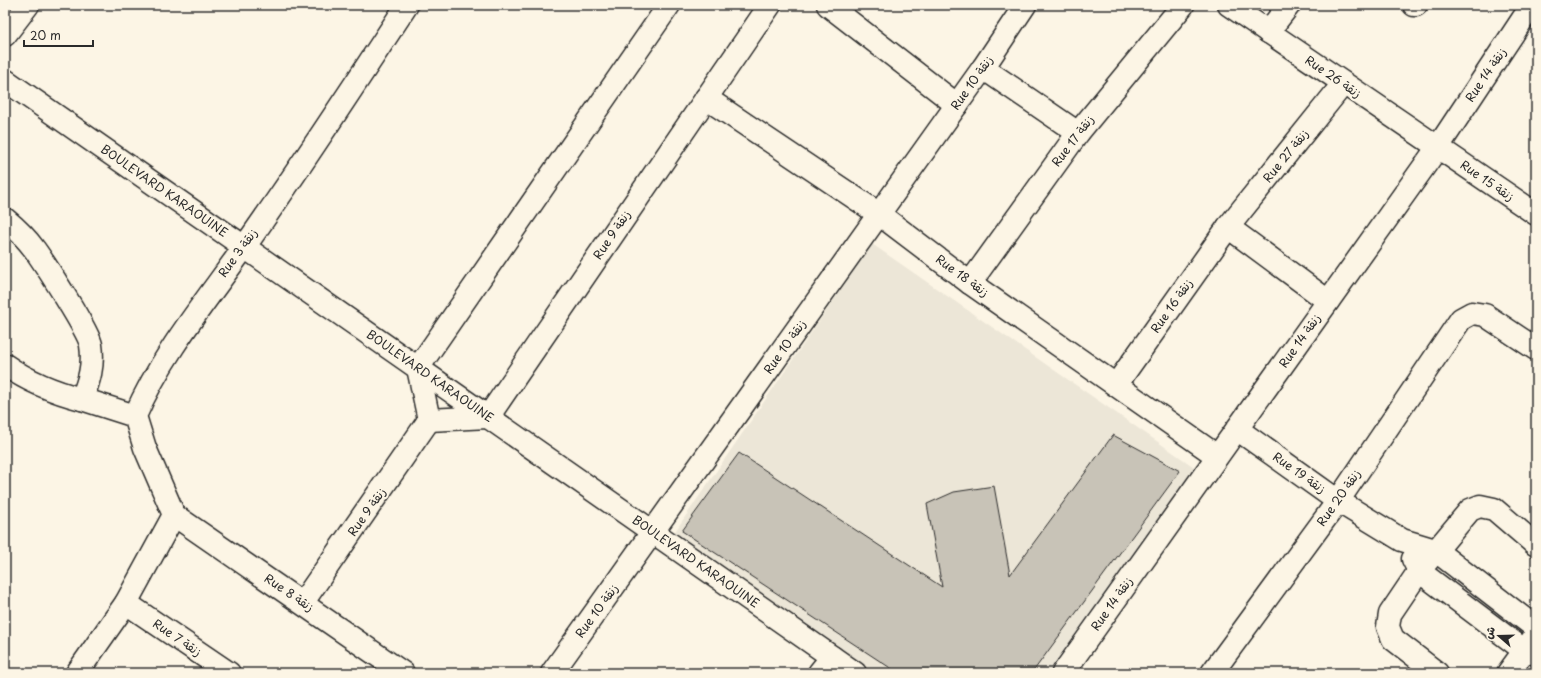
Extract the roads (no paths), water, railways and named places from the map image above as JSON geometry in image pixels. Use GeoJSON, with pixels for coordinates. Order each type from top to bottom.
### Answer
{"type":"FeatureCollection","features":[{"type":"Feature","properties":{"kind":"street"},"geometry":{"type":"LineString","coordinates":[[5,35],[28,5]]}},
{"type":"Feature","properties":{"kind":"street","name":"Rue 3 زنقة"},"geometry":{"type":"LineString","coordinates":[[135,416],[152,380],[205,298],[244,246],[407,5]]}},
{"type":"Feature","properties":{"kind":"street"},"geometry":{"type":"LineString","coordinates":[[488,417],[429,420],[418,368],[668,5]]}},
{"type":"Feature","properties":{"kind":"street","name":"Rue 9 زنقة"},"geometry":{"type":"LineString","coordinates":[[488,417],[770,5]]}},
{"type":"Feature","properties":{"kind":"street"},"geometry":{"type":"LineString","coordinates":[[828,5],[957,105]]}},
{"type":"Feature","properties":{"kind":"street","name":"Rue 10 زنقة"},"geometry":{"type":"LineString","coordinates":[[546,672],[653,533],[957,105],[1025,5]]}},
{"type":"Feature","properties":{"kind":"street","name":"Rue 17 زنقة"},"geometry":{"type":"LineString","coordinates":[[970,283],[1078,133],[1183,5]]}},
{"type":"Feature","properties":{"kind":"street","name":"Rue 26 زنقة"},"geometry":{"type":"LineString","coordinates":[[1229,5],[1438,148]]}},
{"type":"Feature","properties":{"kind":"street"},"geometry":{"type":"LineString","coordinates":[[1268,32],[1288,5]]}},
{"type":"Feature","properties":{"kind":"street","name":"Rue 14 زنقة"},"geometry":{"type":"LineString","coordinates":[[1063,673],[1438,148],[1532,5]]}},
{"type":"Feature","properties":{"kind":"street"},"geometry":{"type":"LineString","coordinates":[[983,68],[1078,133]]}},
{"type":"Feature","properties":{"kind":"street","name":"BOULEVARD KARAOUINE"},"geometry":{"type":"LineString","coordinates":[[5,80],[653,533],[826,665],[855,673]]}},
{"type":"Feature","properties":{"kind":"street","name":"Rue 27 زنقة"},"geometry":{"type":"LineString","coordinates":[[1228,227],[1343,84]]}},
{"type":"Feature","properties":{"kind":"street","name":"Rue 18 زنقة"},"geometry":{"type":"LineString","coordinates":[[706,98],[879,214],[970,283],[1217,456]]}},
{"type":"Feature","properties":{"kind":"street","name":"Rue 15 زنقة"},"geometry":{"type":"LineString","coordinates":[[1438,148],[1536,214]]}},
{"type":"Feature","properties":{"kind":"street"},"geometry":{"type":"LineString","coordinates":[[5,219],[14,226],[35,250],[91,344],[92,365],[90,379],[82,399]]}},
{"type":"Feature","properties":{"kind":"street"},"geometry":{"type":"LineString","coordinates":[[1228,227],[1328,301]]}},
{"type":"Feature","properties":{"kind":"street","name":"Rue 16 زنقة"},"geometry":{"type":"LineString","coordinates":[[1116,385],[1228,227]]}},
{"type":"Feature","properties":{"kind":"street","name":"Rue 20 زنقة"},"geometry":{"type":"LineString","coordinates":[[1212,673],[1338,501],[1461,319],[1472,313],[1485,315],[1536,349]]}},
{"type":"Feature","properties":{"kind":"street"},"geometry":{"type":"LineString","coordinates":[[5,365],[18,374],[61,394],[135,416],[145,448],[174,515],[126,603],[77,673]]}},
{"type":"Feature","properties":{"kind":"street","name":"Rue 9 زنقة"},"geometry":{"type":"LineString","coordinates":[[303,602],[358,525],[429,420]]}},
{"type":"Feature","properties":{"kind":"street","name":"Rue 19 زنقة"},"geometry":{"type":"LineString","coordinates":[[1237,429],[1338,501],[1402,540],[1435,550],[1536,628]]}},
{"type":"Feature","properties":{"kind":"street"},"geometry":{"type":"LineString","coordinates":[[1437,673],[1394,639],[1388,627],[1390,614],[1435,550],[1470,510],[1480,506],[1494,509],[1536,544]]}},
{"type":"Feature","properties":{"kind":"street","name":"Rue 8 زنقة"},"geometry":{"type":"LineString","coordinates":[[174,515],[303,602],[403,673]]}},
{"type":"Feature","properties":{"kind":"street","name":"Rue 19 زنقة"},"geometry":{"type":"LineString","coordinates":[[1402,540],[1419,571],[1532,646]]}},
{"type":"Feature","properties":{"kind":"street","name":"Rue 7 زنقة"},"geometry":{"type":"LineString","coordinates":[[126,603],[229,673]]}},
{"type":"Feature","properties":{"kind":"street"},"geometry":{"type":"LineString","coordinates":[[1508,673],[1532,646]]}}]}
